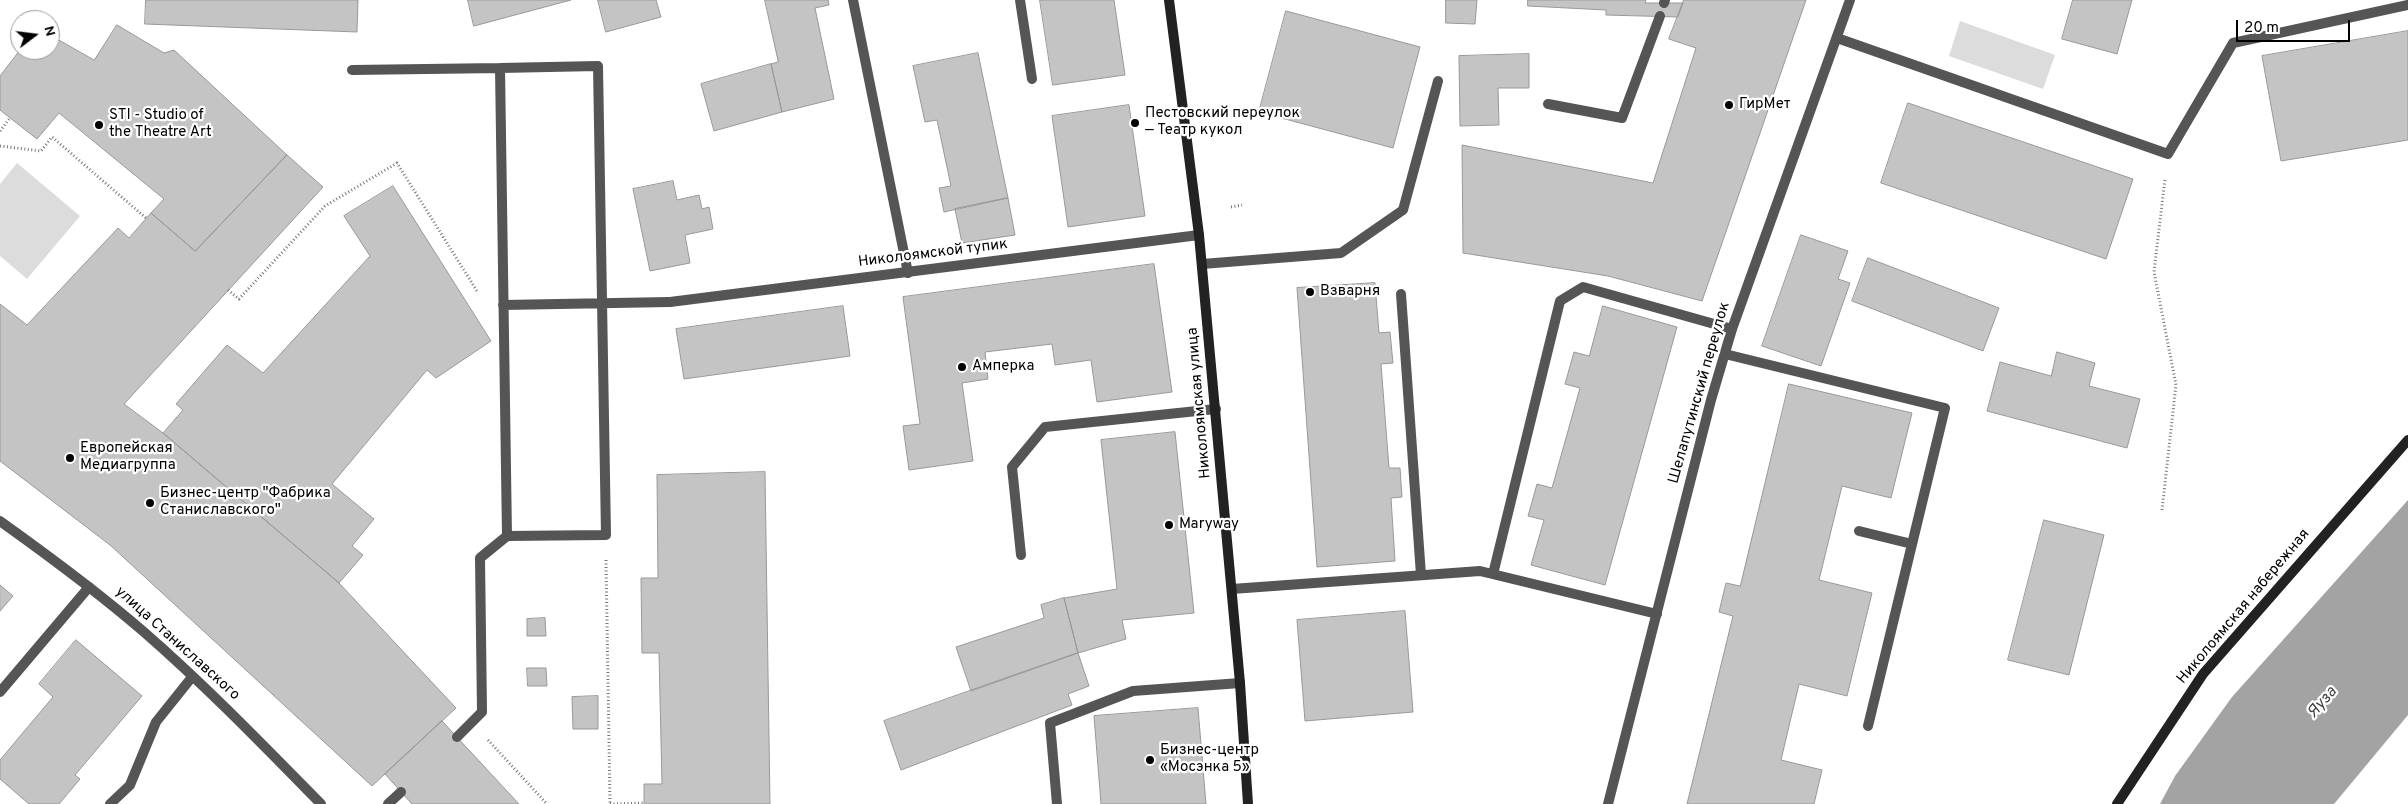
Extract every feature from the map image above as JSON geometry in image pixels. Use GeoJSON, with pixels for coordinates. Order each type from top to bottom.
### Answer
{"type":"FeatureCollection","features":[{"type":"Feature","properties":{"kind":"main road","name":"Николоямская улица"},"geometry":{"type":"LineString","coordinates":[[1169,0],[1202,264],[1240,682],[1248,804]]}},
{"type":"Feature","properties":{"kind":"main road","name":"Николоямская набережная"},"geometry":{"type":"LineString","coordinates":[[2116,803],[2203,674],[2408,440]]}},
{"type":"Feature","properties":{"kind":"street"},"geometry":{"type":"LineString","coordinates":[[853,0],[908,273]]}},
{"type":"Feature","properties":{"kind":"street"},"geometry":{"type":"LineString","coordinates":[[1020,0],[1032,79]]}},
{"type":"Feature","properties":{"kind":"street","name":"Шелапутинский переулок"},"geometry":{"type":"LineString","coordinates":[[1608,804],[1656,614],[1732,329],[1850,0]]}},
{"type":"Feature","properties":{"kind":"street"},"geometry":{"type":"LineString","coordinates":[[1837,38],[2168,154],[2232,43],[2408,5]]}},
{"type":"Feature","properties":{"kind":"street"},"geometry":{"type":"LineString","coordinates":[[1548,104],[1622,118],[1660,16]]}},
{"type":"Feature","properties":{"kind":"street"},"geometry":{"type":"LineString","coordinates":[[352,70],[598,66],[606,535],[507,536],[480,558],[482,712],[457,737]]}},
{"type":"Feature","properties":{"kind":"street"},"geometry":{"type":"LineString","coordinates":[[500,68],[507,536]]}},
{"type":"Feature","properties":{"kind":"street"},"geometry":{"type":"LineString","coordinates":[[1202,264],[1341,253],[1403,210],[1438,81]]}},
{"type":"Feature","properties":{"kind":"street","name":"Николоямской тупик"},"geometry":{"type":"LineString","coordinates":[[503,305],[670,302],[1199,235]]}},
{"type":"Feature","properties":{"kind":"street"},"geometry":{"type":"LineString","coordinates":[[1494,574],[1560,302],[1583,287],[1732,329]]}},
{"type":"Feature","properties":{"kind":"street"},"geometry":{"type":"LineString","coordinates":[[1401,294],[1421,575]]}},
{"type":"Feature","properties":{"kind":"street"},"geometry":{"type":"LineString","coordinates":[[1725,354],[1945,408],[1868,726]]}},
{"type":"Feature","properties":{"kind":"street"},"geometry":{"type":"LineString","coordinates":[[1021,555],[1012,468],[1045,427],[1216,409]]}},
{"type":"Feature","properties":{"kind":"street","name":"улица Станиславского"},"geometry":{"type":"LineString","coordinates":[[0,521],[89,587],[145,632],[246,727],[321,804]]}},
{"type":"Feature","properties":{"kind":"street"},"geometry":{"type":"LineString","coordinates":[[1859,531],[1912,544]]}},
{"type":"Feature","properties":{"kind":"street"},"geometry":{"type":"LineString","coordinates":[[1232,589],[1480,571],[1656,614]]}},
{"type":"Feature","properties":{"kind":"street"},"geometry":{"type":"LineString","coordinates":[[0,692],[89,587]]}},
{"type":"Feature","properties":{"kind":"street"},"geometry":{"type":"LineString","coordinates":[[110,804],[130,785],[156,722],[192,677]]}},
{"type":"Feature","properties":{"kind":"street"},"geometry":{"type":"LineString","coordinates":[[1057,804],[1050,723],[1133,691],[1240,682]]}},
{"type":"Feature","properties":{"kind":"street"},"geometry":{"type":"LineString","coordinates":[[388,804],[401,792]]}},
{"type":"Feature","properties":{"kind":"path"},"geometry":{"type":"LineString","coordinates":[[0,132],[10,118]]}},
{"type":"Feature","properties":{"kind":"path"},"geometry":{"type":"LineString","coordinates":[[0,146],[41,151],[52,137],[146,218]]}},
{"type":"Feature","properties":{"kind":"path"},"geometry":{"type":"LineString","coordinates":[[2162,510],[2176,385],[2154,272],[2168,154]]}},
{"type":"Feature","properties":{"kind":"path"},"geometry":{"type":"LineString","coordinates":[[228,290],[239,299],[325,206],[397,163],[479,294]]}},
{"type":"Feature","properties":{"kind":"path"},"geometry":{"type":"LineString","coordinates":[[1231,206],[1242,205]]}},
{"type":"Feature","properties":{"kind":"path"},"geometry":{"type":"LineString","coordinates":[[606,535],[610,804],[644,803]]}},
{"type":"Feature","properties":{"kind":"path"},"geometry":{"type":"LineString","coordinates":[[471,723],[547,804]]}},
{"type":"Feature","properties":{"kind":"shaded area"},"geometry":{"type":"Polygon","coordinates":[[[1960,21],[2055,55],[2043,89],[1949,56],[1960,21]]]}},
{"type":"Feature","properties":{"kind":"shaded area"},"geometry":{"type":"Polygon","coordinates":[[[17,163],[80,216],[27,279],[0,256],[0,184],[17,163]]]}},
{"type":"Feature","properties":{"kind":"water","name":"Яуза"},"geometry":{"type":"Polygon","coordinates":[[[2408,500],[2408,715],[2334,804],[2160,804],[2175,776],[2232,697],[2408,500]]]}},
{"type":"Feature","properties":{"kind":"building"},"geometry":{"type":"Polygon","coordinates":[[[146,0],[358,0],[357,32],[145,24],[146,0]]]}},
{"type":"Feature","properties":{"kind":"building"},"geometry":{"type":"Polygon","coordinates":[[[468,0],[571,0],[474,26],[468,0]]]}},
{"type":"Feature","properties":{"kind":"building"},"geometry":{"type":"Polygon","coordinates":[[[598,0],[656,0],[661,17],[606,32],[598,0]]]}},
{"type":"Feature","properties":{"kind":"building"},"geometry":{"type":"Polygon","coordinates":[[[765,0],[828,0],[829,5],[815,8],[834,99],[782,112],[771,64],[778,62],[765,0]]]}},
{"type":"Feature","properties":{"kind":"building"},"geometry":{"type":"Polygon","coordinates":[[[1040,0],[1114,0],[1125,75],[1053,85],[1040,0]]]}},
{"type":"Feature","properties":{"kind":"building"},"geometry":{"type":"Polygon","coordinates":[[[1446,0],[1477,0],[1475,24],[1446,23],[1446,0]]]}},
{"type":"Feature","properties":{"kind":"building"},"geometry":{"type":"Polygon","coordinates":[[[1528,0],[1646,0],[1645,3],[1683,3],[1678,17],[1606,15],[1606,10],[1528,6],[1528,0]]]}},
{"type":"Feature","properties":{"kind":"building"},"geometry":{"type":"Polygon","coordinates":[[[1684,0],[1806,0],[1702,301],[1608,276],[1463,253],[1462,145],[1653,183],[1696,48],[1669,39],[1684,0]]]}},
{"type":"Feature","properties":{"kind":"building"},"geometry":{"type":"Polygon","coordinates":[[[2073,0],[2132,0],[2117,54],[2062,39],[2073,0]]]}},
{"type":"Feature","properties":{"kind":"building"},"geometry":{"type":"Polygon","coordinates":[[[1286,11],[1420,47],[1393,148],[1259,112],[1286,11]]]}},
{"type":"Feature","properties":{"kind":"building"},"geometry":{"type":"Polygon","coordinates":[[[117,25],[164,53],[174,50],[287,155],[195,251],[151,213],[164,199],[59,113],[37,139],[0,110],[0,76],[12,60],[60,60],[60,41],[94,60],[117,25]]]}},
{"type":"Feature","properties":{"kind":"building"},"geometry":{"type":"Polygon","coordinates":[[[2408,31],[2408,140],[2281,161],[2262,56],[2408,31]]]}},
{"type":"Feature","properties":{"kind":"building"},"geometry":{"type":"Polygon","coordinates":[[[978,53],[1008,198],[944,212],[939,188],[951,186],[937,120],[925,122],[913,66],[978,53]]]}},
{"type":"Feature","properties":{"kind":"building"},"geometry":{"type":"Polygon","coordinates":[[[1529,54],[1529,88],[1498,88],[1499,125],[1460,126],[1459,56],[1529,54]]]}},
{"type":"Feature","properties":{"kind":"building"},"geometry":{"type":"Polygon","coordinates":[[[771,64],[782,112],[714,131],[701,84],[771,64]]]}},
{"type":"Feature","properties":{"kind":"building"},"geometry":{"type":"Polygon","coordinates":[[[1908,103],[2133,179],[2106,259],[1881,183],[1908,103]]]}},
{"type":"Feature","properties":{"kind":"building"},"geometry":{"type":"Polygon","coordinates":[[[1129,105],[1145,216],[1068,227],[1052,116],[1129,105]]]}},
{"type":"Feature","properties":{"kind":"building","name":"Бизнес-центр \"Фабрика Станиславского\""},"geometry":{"type":"Polygon","coordinates":[[[287,155],[323,187],[124,404],[163,433],[339,583],[456,708],[372,786],[110,545],[0,461],[0,304],[27,325],[118,228],[129,238],[151,213],[195,251],[287,155]]]}},
{"type":"Feature","properties":{"kind":"building"},"geometry":{"type":"Polygon","coordinates":[[[673,181],[677,200],[699,195],[702,209],[709,207],[713,229],[685,235],[690,263],[650,271],[633,189],[673,181]]]}},
{"type":"Feature","properties":{"kind":"building"},"geometry":{"type":"Polygon","coordinates":[[[393,186],[491,341],[436,378],[427,370],[332,484],[374,519],[352,546],[363,555],[339,583],[163,433],[183,410],[176,404],[227,345],[263,373],[370,256],[344,216],[393,186]]]}},
{"type":"Feature","properties":{"kind":"building"},"geometry":{"type":"Polygon","coordinates":[[[1008,198],[1015,235],[962,243],[955,209],[1008,198]]]}},
{"type":"Feature","properties":{"kind":"building"},"geometry":{"type":"Polygon","coordinates":[[[1801,235],[1848,251],[1838,279],[1850,283],[1821,366],[1762,346],[1801,235]]]}},
{"type":"Feature","properties":{"kind":"building"},"geometry":{"type":"Polygon","coordinates":[[[1868,258],[1999,308],[1983,351],[1852,301],[1868,258]]]}},
{"type":"Feature","properties":{"kind":"building"},"geometry":{"type":"Polygon","coordinates":[[[1154,264],[1172,392],[1097,402],[1091,360],[1055,365],[1052,344],[985,352],[988,379],[962,383],[973,461],[909,470],[903,426],[920,424],[903,297],[1154,264]]]}},
{"type":"Feature","properties":{"kind":"building"},"geometry":{"type":"Polygon","coordinates":[[[1375,283],[1379,333],[1390,332],[1393,363],[1381,364],[1389,468],[1400,468],[1402,497],[1391,498],[1395,561],[1317,567],[1297,288],[1375,283]]]}},
{"type":"Feature","properties":{"kind":"building"},"geometry":{"type":"Polygon","coordinates":[[[843,306],[850,356],[684,379],[676,329],[843,306]]]}},
{"type":"Feature","properties":{"kind":"building"},"geometry":{"type":"Polygon","coordinates":[[[1603,306],[1677,327],[1605,585],[1531,565],[1544,520],[1528,516],[1537,484],[1552,488],[1580,388],[1565,384],[1574,352],[1589,356],[1603,306]]]}},
{"type":"Feature","properties":{"kind":"building"},"geometry":{"type":"Polygon","coordinates":[[[2057,352],[2095,363],[2089,386],[2140,399],[2127,448],[1987,411],[2000,362],[2051,376],[2057,352]]]}},
{"type":"Feature","properties":{"kind":"building"},"geometry":{"type":"Polygon","coordinates":[[[1789,384],[1912,413],[1891,498],[1842,486],[1819,580],[1872,593],[1847,696],[1799,684],[1781,760],[1822,770],[1814,804],[1687,804],[1733,616],[1719,612],[1726,583],[1740,586],[1789,384]]]}},
{"type":"Feature","properties":{"kind":"building"},"geometry":{"type":"Polygon","coordinates":[[[1175,432],[1194,613],[1122,620],[1126,639],[1078,653],[1064,598],[1117,589],[1101,440],[1175,432]]]}},
{"type":"Feature","properties":{"kind":"building"},"geometry":{"type":"Polygon","coordinates":[[[765,472],[770,804],[644,804],[644,784],[662,784],[659,653],[642,653],[641,578],[658,578],[657,475],[765,472]]]}},
{"type":"Feature","properties":{"kind":"building"},"geometry":{"type":"Polygon","coordinates":[[[2044,520],[2104,535],[2069,675],[2008,660],[2044,520]]]}},
{"type":"Feature","properties":{"kind":"building"},"geometry":{"type":"Polygon","coordinates":[[[0,585],[13,596],[0,611],[0,585]]]}},
{"type":"Feature","properties":{"kind":"building"},"geometry":{"type":"Polygon","coordinates":[[[1064,598],[1078,653],[971,691],[956,647],[1044,618],[1041,605],[1064,598]]]}},
{"type":"Feature","properties":{"kind":"building"},"geometry":{"type":"Polygon","coordinates":[[[1405,611],[1413,712],[1305,721],[1297,620],[1405,611]]]}},
{"type":"Feature","properties":{"kind":"building"},"geometry":{"type":"Polygon","coordinates":[[[545,618],[546,636],[527,636],[527,619],[545,618]]]}},
{"type":"Feature","properties":{"kind":"building"},"geometry":{"type":"Polygon","coordinates":[[[76,640],[142,696],[75,775],[80,779],[59,804],[29,804],[0,779],[0,760],[53,697],[39,684],[76,640]]]}},
{"type":"Feature","properties":{"kind":"building"},"geometry":{"type":"Polygon","coordinates":[[[1078,653],[1089,686],[1068,694],[1072,705],[901,770],[884,721],[1078,653]]]}},
{"type":"Feature","properties":{"kind":"building"},"geometry":{"type":"Polygon","coordinates":[[[527,668],[546,668],[547,686],[528,686],[527,668]]]}},
{"type":"Feature","properties":{"kind":"building"},"geometry":{"type":"Polygon","coordinates":[[[598,696],[598,729],[573,729],[572,697],[598,696]]]}},
{"type":"Feature","properties":{"kind":"building","name":"Бизнес-центр «Мосэнка 5»"},"geometry":{"type":"Polygon","coordinates":[[[1198,708],[1206,804],[1101,804],[1094,716],[1198,708]]]}},
{"type":"Feature","properties":{"kind":"building"},"geometry":{"type":"Polygon","coordinates":[[[442,721],[519,804],[412,804],[385,774],[442,721]]]}},
{"type":"Feature","properties":{"kind":"place","name":"ГирМет"},"geometry":{"type":"Point","coordinates":[1729,105]}},
{"type":"Feature","properties":{"kind":"place","name":"Пестовский переулок — Театр кукол"},"geometry":{"type":"Point","coordinates":[1135,123]}},
{"type":"Feature","properties":{"kind":"place","name":"STI - Studio of the Theatre Art"},"geometry":{"type":"Point","coordinates":[99,125]}},
{"type":"Feature","properties":{"kind":"place","name":"Взварня"},"geometry":{"type":"Point","coordinates":[1310,292]}},
{"type":"Feature","properties":{"kind":"place","name":"Амперка"},"geometry":{"type":"Point","coordinates":[962,367]}},
{"type":"Feature","properties":{"kind":"place","name":"Европейская Медиагруппа"},"geometry":{"type":"Point","coordinates":[70,458]}},
{"type":"Feature","properties":{"kind":"place","name":"Бизнес-центр \"Фабрика Станиславского\""},"geometry":{"type":"Point","coordinates":[150,503]}},
{"type":"Feature","properties":{"kind":"place","name":"Maryway"},"geometry":{"type":"Point","coordinates":[1169,525]}},
{"type":"Feature","properties":{"kind":"place","name":"Бизнес-центр «Мосэнка 5»"},"geometry":{"type":"Point","coordinates":[1150,760]}}]}
